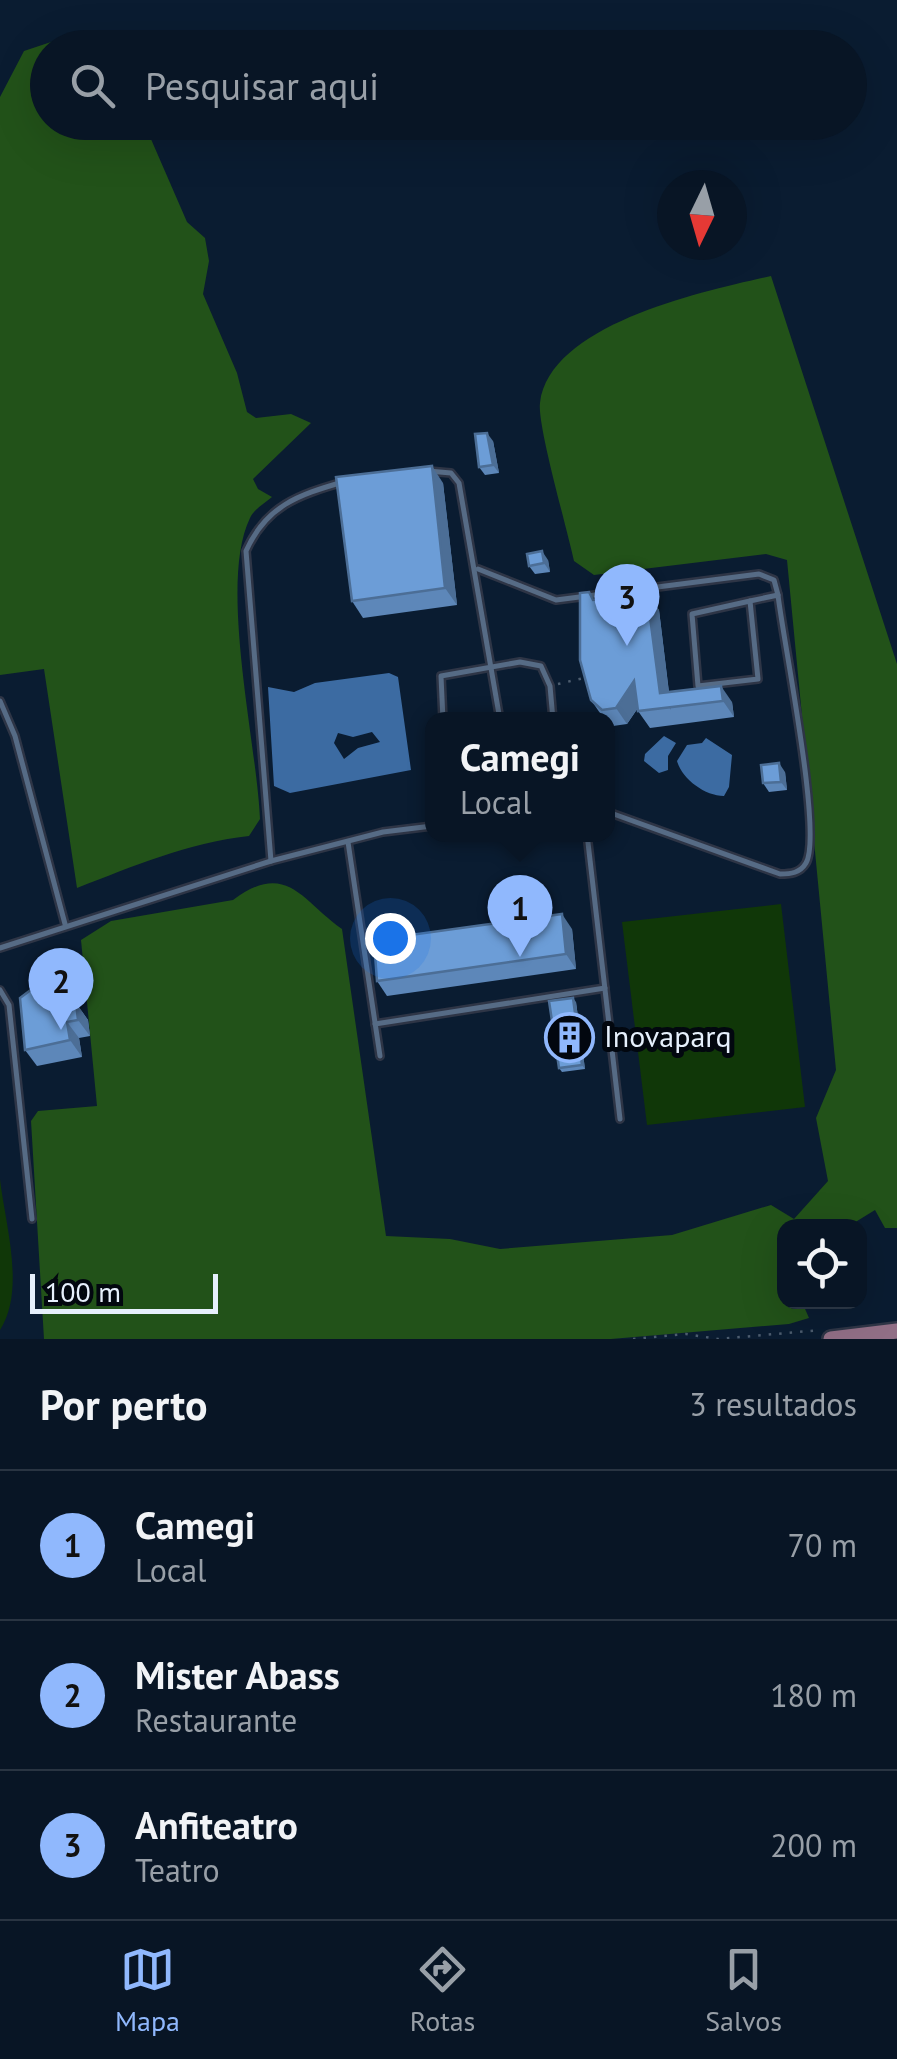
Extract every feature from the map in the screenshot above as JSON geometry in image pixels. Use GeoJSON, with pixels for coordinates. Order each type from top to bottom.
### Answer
{"type":"FeatureCollection","features":[{"type":"Feature","properties":{"kind":"main road"},"geometry":{"type":"LineString","coordinates":[[832,1334],[897,1331]]}},
{"type":"Feature","properties":{"kind":"lane"},"geometry":{"type":"LineString","coordinates":[[419,472],[451,472],[460,483],[499,712]]}},
{"type":"Feature","properties":{"kind":"lane"},"geometry":{"type":"LineString","coordinates":[[271,861],[246,551],[271,511],[304,493],[351,480]]}},
{"type":"Feature","properties":{"kind":"lane"},"geometry":{"type":"LineString","coordinates":[[476,568],[556,600],[759,574],[774,580],[807,809],[810,851],[805,865],[794,874],[780,874],[615,815]]}},
{"type":"Feature","properties":{"kind":"lane"},"geometry":{"type":"LineString","coordinates":[[750,601],[758,679],[698,686],[692,614],[750,601],[778,596]]}},
{"type":"Feature","properties":{"kind":"lane"},"geometry":{"type":"LineString","coordinates":[[442,712],[439,678],[492,666],[538,664],[550,686],[552,712]]}},
{"type":"Feature","properties":{"kind":"lane"},"geometry":{"type":"LineString","coordinates":[[0,701],[16,736],[65,924]]}},
{"type":"Feature","properties":{"kind":"lane"},"geometry":{"type":"LineString","coordinates":[[0,948],[271,861],[425,827]]}},
{"type":"Feature","properties":{"kind":"lane"},"geometry":{"type":"LineString","coordinates":[[348,842],[380,1056]]}},
{"type":"Feature","properties":{"kind":"lane"},"geometry":{"type":"LineString","coordinates":[[589,842],[620,1120]]}},
{"type":"Feature","properties":{"kind":"lane"},"geometry":{"type":"LineString","coordinates":[[375,1024],[606,988]]}},
{"type":"Feature","properties":{"kind":"lane"},"geometry":{"type":"LineString","coordinates":[[0,990],[9,1005],[32,1218]]}},
{"type":"Feature","properties":{"kind":"lane"},"geometry":{"type":"LineString","coordinates":[[9,1005],[25,1002]]}},
{"type":"Feature","properties":{"kind":"path"},"geometry":{"type":"LineString","coordinates":[[550,686],[591,676]]}},
{"type":"Feature","properties":{"kind":"path"},"geometry":{"type":"LineString","coordinates":[[633,1339],[686,1334],[718,1339],[832,1334]]}},
{"type":"Feature","properties":{"kind":"green space"},"geometry":{"type":"Polygon","coordinates":[[[30,49],[30,140],[151,140],[187,222],[205,238],[209,261],[203,294],[237,373],[247,412],[256,418],[291,414],[311,423],[253,479],[258,489],[272,497],[252,515],[241,547],[238,622],[260,819],[249,836],[182,850],[77,888],[44,669],[0,675],[0,97],[24,51],[30,49]]]}},
{"type":"Feature","properties":{"kind":"green space"},"geometry":{"type":"Polygon","coordinates":[[[771,276],[897,664],[897,1228],[885,1228],[875,1210],[860,1219],[794,1219],[828,1181],[816,1118],[836,1070],[787,560],[766,554],[594,575],[574,561],[548,455],[540,403],[550,375],[571,352],[635,315],[771,276]]]}},
{"type":"Feature","properties":{"kind":"green space"},"geometry":{"type":"Polygon","coordinates":[[[280,884],[304,897],[342,929],[386,1236],[450,1239],[500,1249],[672,1235],[771,1205],[794,1219],[777,1219],[777,1309],[805,1309],[809,1318],[789,1324],[611,1339],[44,1339],[31,1121],[38,1111],[97,1106],[81,940],[111,921],[233,900],[252,889],[280,884]]]}},
{"type":"Feature","properties":{"kind":"green space"},"geometry":{"type":"Polygon","coordinates":[[[781,904],[805,1107],[647,1125],[622,922],[781,904]]]}},
{"type":"Feature","properties":{"kind":"green space"},"geometry":{"type":"Polygon","coordinates":[[[0,1179],[13,1277],[8,1314],[0,1330],[0,1179]]]}},
{"type":"Feature","properties":{"kind":"water"},"geometry":{"type":"Polygon","coordinates":[[[389,673],[398,677],[411,770],[290,793],[274,786],[268,687],[294,692],[315,683],[389,673]],[[372,732],[353,737],[338,733],[334,743],[344,759],[358,748],[380,742],[372,732]]]}},
{"type":"Feature","properties":{"kind":"water"},"geometry":{"type":"Polygon","coordinates":[[[664,736],[676,743],[668,756],[668,770],[659,773],[644,761],[645,754],[664,736]]]}},
{"type":"Feature","properties":{"kind":"water"},"geometry":{"type":"Polygon","coordinates":[[[706,738],[732,755],[729,787],[724,796],[695,785],[677,761],[687,745],[702,743],[706,738]]]}},
{"type":"Feature","properties":{"kind":"building"},"geometry":{"type":"Polygon","coordinates":[[[487,433],[493,465],[479,467],[475,434],[487,433]]]}},
{"type":"Feature","properties":{"kind":"building"},"geometry":{"type":"Polygon","coordinates":[[[432,466],[445,588],[352,601],[336,477],[432,466]]]}},
{"type":"Feature","properties":{"kind":"building"},"geometry":{"type":"Polygon","coordinates":[[[542,551],[544,563],[529,566],[527,554],[542,551]]]}},
{"type":"Feature","properties":{"kind":"building"},"geometry":{"type":"Polygon","coordinates":[[[589,592],[593,600],[647,594],[660,693],[721,686],[723,701],[638,711],[634,681],[616,708],[602,710],[591,700],[580,660],[580,593],[589,592]]]}},
{"type":"Feature","properties":{"kind":"building"},"geometry":{"type":"Polygon","coordinates":[[[779,763],[781,782],[763,783],[761,765],[779,763]]]}},
{"type":"Feature","properties":{"kind":"building"},"geometry":{"type":"Polygon","coordinates":[[[562,914],[566,954],[377,981],[374,940],[562,914]]]}},
{"type":"Feature","properties":{"kind":"building"},"geometry":{"type":"Polygon","coordinates":[[[58,987],[60,1005],[76,1003],[78,1020],[67,1022],[70,1040],[25,1050],[20,998],[32,989],[58,987]]]}},
{"type":"Feature","properties":{"kind":"building","name":"Inovaparq"},"geometry":{"type":"Polygon","coordinates":[[[573,998],[582,1065],[559,1068],[549,1001],[573,998]]]}},
{"type":"Feature","properties":{"kind":"place","name":"Anfiteatro"},"geometry":{"type":"Point","coordinates":[627,646]}},
{"type":"Feature","properties":{"kind":"place","name":"Camegi"},"geometry":{"type":"Point","coordinates":[520,957]}},
{"type":"Feature","properties":{"kind":"place","name":"Mister Abass"},"geometry":{"type":"Point","coordinates":[61,1030]}},
{"type":"Feature","properties":{"kind":"place","name":"Inovaparq"},"geometry":{"type":"Point","coordinates":[569,1037]}}]}
